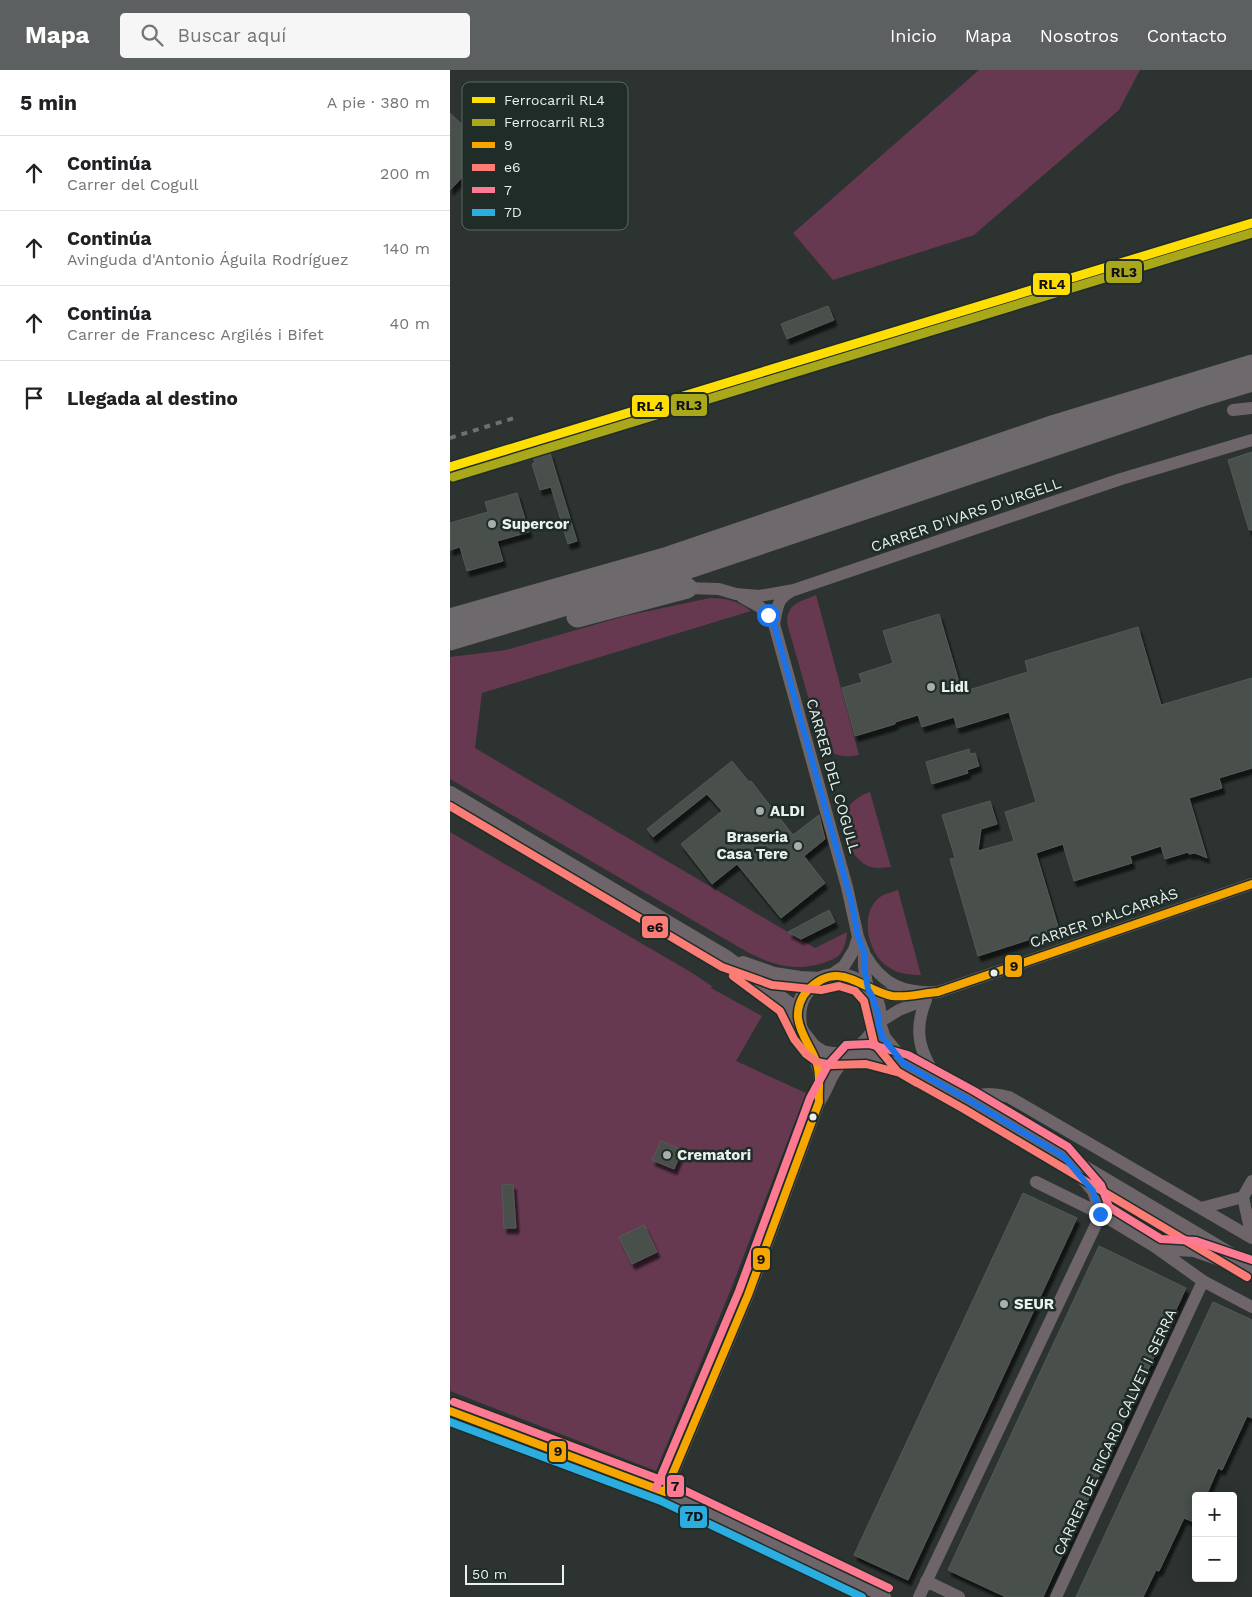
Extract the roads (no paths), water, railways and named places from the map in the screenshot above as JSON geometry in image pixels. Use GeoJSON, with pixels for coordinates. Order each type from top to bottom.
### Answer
{"type":"FeatureCollection","features":[{"type":"Feature","properties":{"kind":"highway"},"geometry":{"type":"LineString","coordinates":[[450,619],[668,557],[1055,426],[1250,368]]}},
{"type":"Feature","properties":{"kind":"highway"},"geometry":{"type":"LineString","coordinates":[[450,642],[678,572],[1186,401],[1250,368]]}},
{"type":"Feature","properties":{"kind":"highway"},"geometry":{"type":"LineString","coordinates":[[450,642],[515,633],[687,588]]}},
{"type":"Feature","properties":{"kind":"street"},"geometry":{"type":"LineString","coordinates":[[1233,410],[1252,408]]}},
{"type":"Feature","properties":{"kind":"street","name":"CARRER D'IVARS D'URGELL"},"geometry":{"type":"LineString","coordinates":[[687,588],[719,589],[736,594],[759,596],[794,590],[1121,479],[1252,440]]}},
{"type":"Feature","properties":{"kind":"street"},"geometry":{"type":"LineString","coordinates":[[774,624],[780,600],[783,595],[794,590]]}},
{"type":"Feature","properties":{"kind":"street"},"geometry":{"type":"LineString","coordinates":[[736,594],[760,607],[774,624]]}},
{"type":"Feature","properties":{"kind":"street","name":"CARRER DEL COGULL"},"geometry":{"type":"LineString","coordinates":[[774,624],[849,895],[858,937],[864,952],[864,966],[868,989]]}},
{"type":"Feature","properties":{"kind":"street"},"geometry":{"type":"LineString","coordinates":[[450,794],[726,958],[788,1004],[817,1064],[819,1073],[819,1102]]}},
{"type":"Feature","properties":{"kind":"street","name":"CARRER D'ALCARRÀS"},"geometry":{"type":"LineString","coordinates":[[878,1023],[899,1010],[931,995],[1252,884]]}},
{"type":"Feature","properties":{"kind":"street"},"geometry":{"type":"LineString","coordinates":[[858,937],[854,950],[844,966],[811,986],[799,1004],[797,1016],[802,1033],[813,1047],[822,1052],[841,1056],[867,1054],[904,1064],[969,1100],[1249,1266]]}},
{"type":"Feature","properties":{"kind":"street","name":"CARRER D'ALCARRÀS"},"geometry":{"type":"LineString","coordinates":[[864,952],[872,966],[886,981],[899,988],[931,995]]}},
{"type":"Feature","properties":{"kind":"street"},"geometry":{"type":"LineString","coordinates":[[666,1492],[752,1286],[819,1102],[840,1064],[850,1054],[862,1047],[876,1030],[878,1023],[878,1014],[872,996],[868,989],[860,982],[839,976],[824,979],[800,979],[774,975],[726,958]]}},
{"type":"Feature","properties":{"kind":"street","name":"CARRER D'ALCARRÀS"},"geometry":{"type":"LineString","coordinates":[[868,989],[902,997],[931,995]]}},
{"type":"Feature","properties":{"kind":"street"},"geometry":{"type":"LineString","coordinates":[[931,995],[920,1018],[921,1047],[926,1062],[941,1084]]}},
{"type":"Feature","properties":{"kind":"street"},"geometry":{"type":"LineString","coordinates":[[878,1023],[883,1038],[904,1064]]}},
{"type":"Feature","properties":{"kind":"street"},"geometry":{"type":"LineString","coordinates":[[969,1100],[974,1096],[982,1094],[995,1094],[1010,1098],[1252,1238]]}},
{"type":"Feature","properties":{"kind":"street"},"geometry":{"type":"LineString","coordinates":[[919,1597],[1100,1214],[1093,1191],[1063,1156]]}},
{"type":"Feature","properties":{"kind":"street"},"geometry":{"type":"LineString","coordinates":[[1252,1181],[1243,1197],[1252,1238]]}},
{"type":"Feature","properties":{"kind":"street"},"geometry":{"type":"LineString","coordinates":[[1036,1182],[1125,1228],[1204,1281],[1252,1307]]}},
{"type":"Feature","properties":{"kind":"street"},"geometry":{"type":"LineString","coordinates":[[1125,1228],[1124,1215],[1126,1204],[1132,1197]]}},
{"type":"Feature","properties":{"kind":"street"},"geometry":{"type":"LineString","coordinates":[[1201,1208],[1243,1197]]}},
{"type":"Feature","properties":{"kind":"street"},"geometry":{"type":"LineString","coordinates":[[1156,1247],[1171,1239],[1180,1226]]}},
{"type":"Feature","properties":{"kind":"street"},"geometry":{"type":"LineString","coordinates":[[1156,1247],[1194,1251],[1249,1266]]}},
{"type":"Feature","properties":{"kind":"street","name":"CARRER DE RICARD CALVET I SERRA"},"geometry":{"type":"LineString","coordinates":[[1056,1597],[1204,1281]]}},
{"type":"Feature","properties":{"kind":"street"},"geometry":{"type":"LineString","coordinates":[[450,1411],[666,1492],[885,1597]]}},
{"type":"Feature","properties":{"kind":"street"},"geometry":{"type":"LineString","coordinates":[[926,1581],[959,1597]]}},
{"type":"Feature","properties":{"kind":"railway"},"geometry":{"type":"LineString","coordinates":[[450,438],[514,418]]}},
{"type":"Feature","properties":{"kind":"rail line","name":"RL4"},"geometry":{"type":"LineString","coordinates":[[450,467],[1252,223]]}},
{"type":"Feature","properties":{"kind":"rail line","name":"RL3"},"geometry":{"type":"LineString","coordinates":[[453,477],[1252,233]]}},
{"type":"Feature","properties":{"kind":"place","name":"Supercor"},"geometry":{"type":"Point","coordinates":[492,524]}},
{"type":"Feature","properties":{"kind":"place","name":"Lidl"},"geometry":{"type":"Point","coordinates":[931,687]}},
{"type":"Feature","properties":{"kind":"place","name":"ALDI"},"geometry":{"type":"Point","coordinates":[760,811]}},
{"type":"Feature","properties":{"kind":"place","name":"Braseria Casa Tere"},"geometry":{"type":"Point","coordinates":[798,846]}},
{"type":"Feature","properties":{"kind":"place","name":"Crematori"},"geometry":{"type":"Point","coordinates":[667,1155]}},
{"type":"Feature","properties":{"kind":"place","name":"SEUR"},"geometry":{"type":"Point","coordinates":[1004,1304]}}]}
